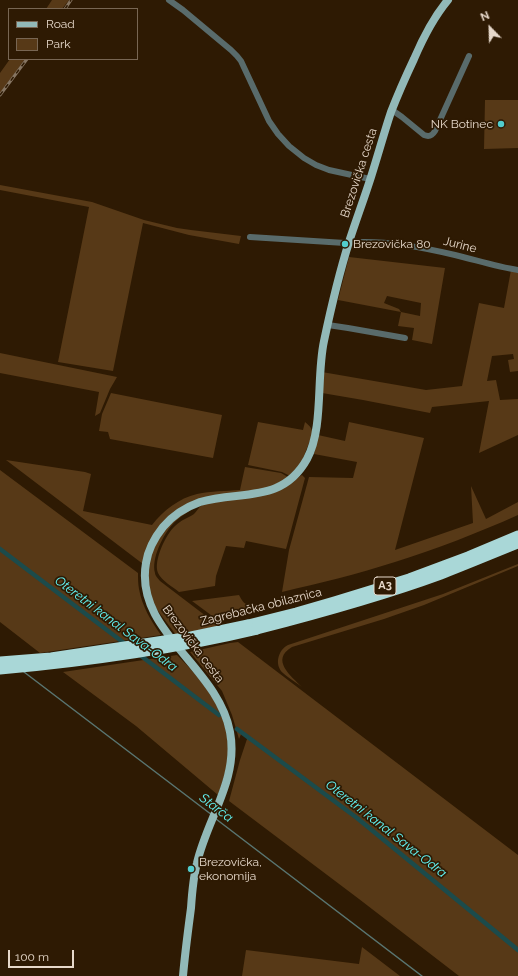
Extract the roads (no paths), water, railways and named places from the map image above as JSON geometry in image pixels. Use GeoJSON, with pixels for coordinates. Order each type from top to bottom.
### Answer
{"type":"FeatureCollection","features":[{"type":"Feature","properties":{"kind":"highway","name":"Zagrebačka obilaznica"},"geometry":{"type":"LineString","coordinates":[[0,662],[51,657],[191,636],[248,624],[326,604],[409,578],[518,535]]}},
{"type":"Feature","properties":{"kind":"highway","name":"Zagrebačka obilaznica"},"geometry":{"type":"LineString","coordinates":[[0,670],[54,665],[135,654],[195,644],[257,630],[337,609],[404,588],[465,566],[518,544]]}},
{"type":"Feature","properties":{"kind":"main road","name":"Brezovička cesta"},"geometry":{"type":"LineString","coordinates":[[183,976],[196,868],[200,851],[226,781],[232,756],[231,740],[228,723],[219,700],[210,686],[161,626],[151,609],[145,586],[147,558],[160,531],[170,520],[183,510],[210,500],[250,495],[269,490],[283,484],[299,470],[310,454],[318,414],[323,344],[349,242],[392,110],[403,82],[435,16],[448,0]]}},
{"type":"Feature","properties":{"kind":"street"},"geometry":{"type":"LineString","coordinates":[[169,0],[237,56],[241,61],[278,134],[289,146],[304,158],[328,170],[370,179]]}},
{"type":"Feature","properties":{"kind":"street"},"geometry":{"type":"LineString","coordinates":[[392,110],[424,135],[431,136],[435,131],[469,56]]}},
{"type":"Feature","properties":{"kind":"street"},"geometry":{"type":"LineString","coordinates":[[250,237],[349,242]]}},
{"type":"Feature","properties":{"kind":"street","name":"Jurine"},"geometry":{"type":"LineString","coordinates":[[349,242],[381,242],[419,247],[444,252],[499,267],[518,270]]}},
{"type":"Feature","properties":{"kind":"street"},"geometry":{"type":"LineString","coordinates":[[328,326],[405,338]]}},
{"type":"Feature","properties":{"kind":"waterway","name":"Oteretni kanal Sava-Odra"},"geometry":{"type":"LineString","coordinates":[[0,549],[219,715]]}},
{"type":"Feature","properties":{"kind":"waterway","name":"Starča"},"geometry":{"type":"LineString","coordinates":[[24,672],[212,815]]}},
{"type":"Feature","properties":{"kind":"waterway","name":"Oteretni kanal Sava-Odra"},"geometry":{"type":"LineString","coordinates":[[237,729],[357,818],[518,950]]}},
{"type":"Feature","properties":{"kind":"waterway","name":"Starča"},"geometry":{"type":"LineString","coordinates":[[216,819],[422,976]]}},
{"type":"Feature","properties":{"kind":"railway"},"geometry":{"type":"LineString","coordinates":[[66,8],[71,0]]}},
{"type":"Feature","properties":{"kind":"railway"},"geometry":{"type":"LineString","coordinates":[[0,95],[26,60]]}},
{"type":"Feature","properties":{"kind":"place","name":"NK Botinec"},"geometry":{"type":"Point","coordinates":[501,124]}},
{"type":"Feature","properties":{"kind":"place","name":"Brezovička 80"},"geometry":{"type":"Point","coordinates":[345,244]}},
{"type":"Feature","properties":{"kind":"place","name":"Brezovička, ekonomija"},"geometry":{"type":"Point","coordinates":[191,869]}}]}
